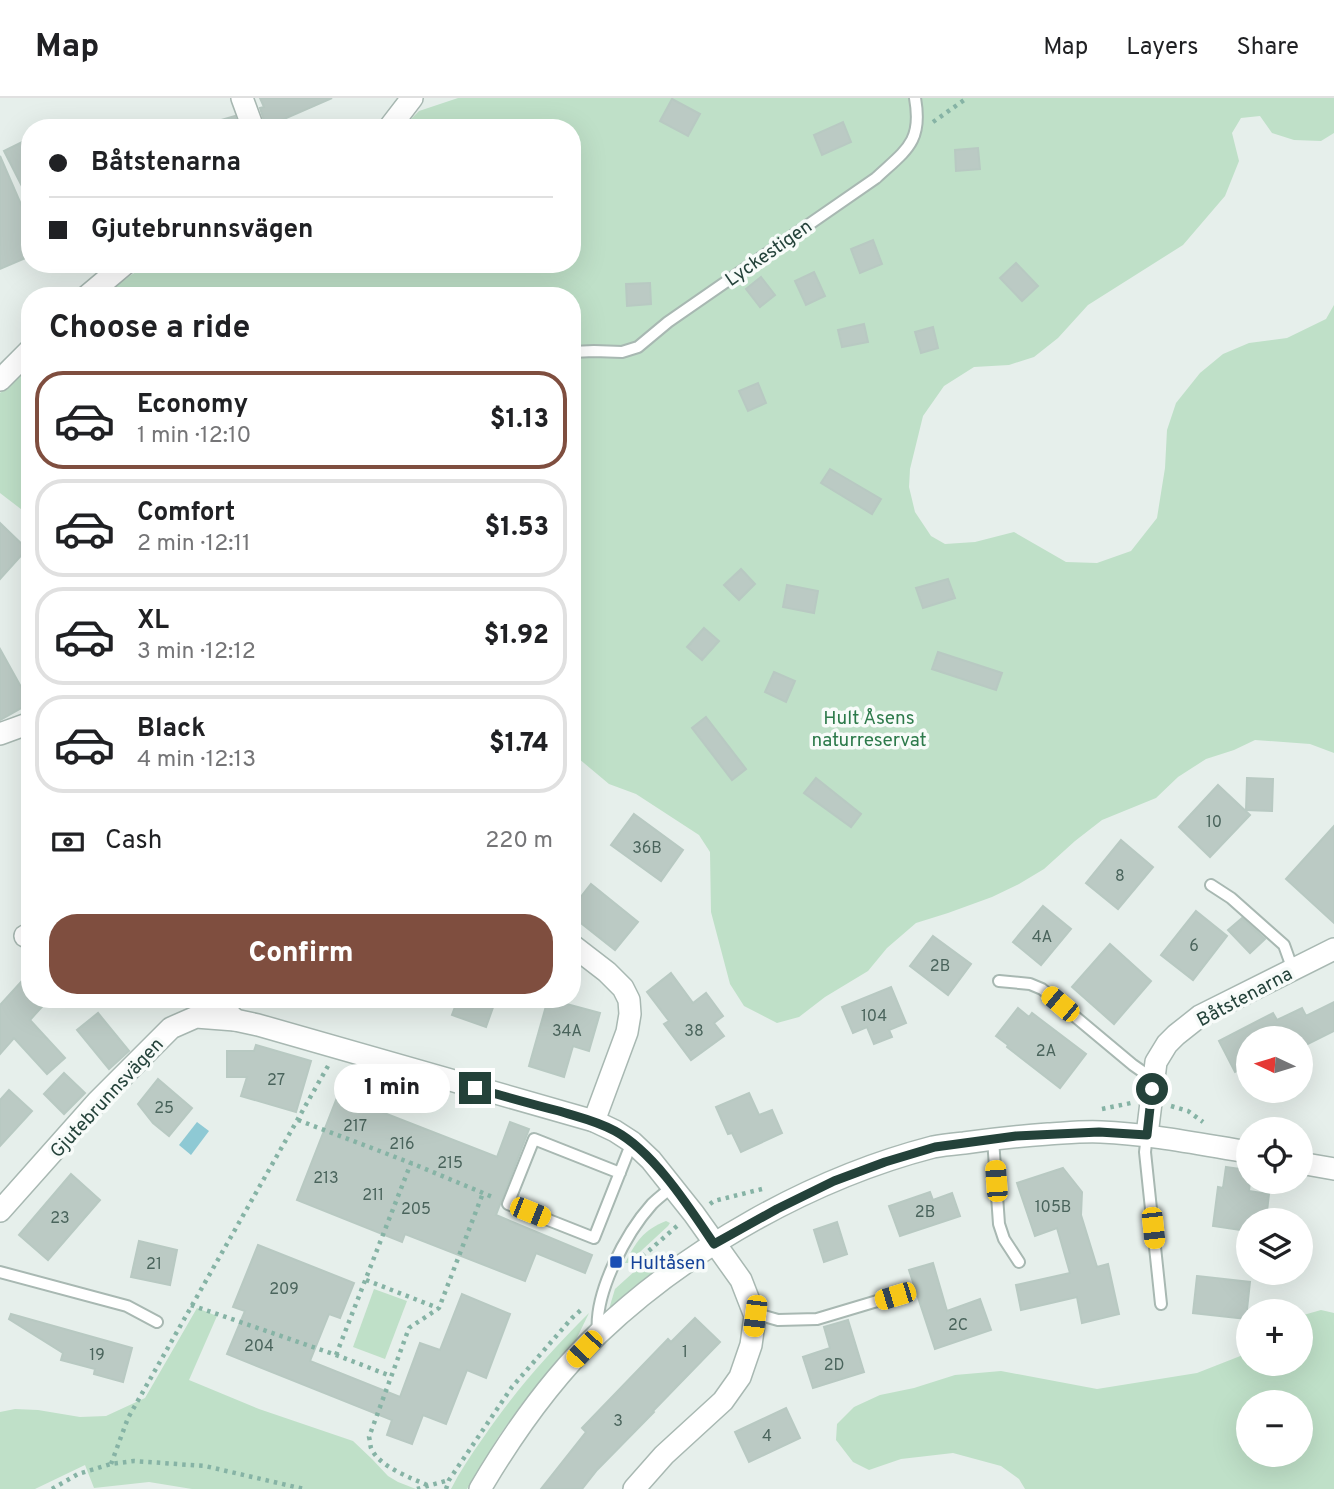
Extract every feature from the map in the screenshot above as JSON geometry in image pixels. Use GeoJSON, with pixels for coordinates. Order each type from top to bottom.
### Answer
{"type":"FeatureCollection","features":[{"type":"Feature","properties":{"kind":"street"},"geometry":{"type":"LineString","coordinates":[[242,98],[250,119]]}},
{"type":"Feature","properties":{"kind":"street"},"geometry":{"type":"LineString","coordinates":[[396,119],[412,98]]}},
{"type":"Feature","properties":{"kind":"street"},"geometry":{"type":"LineString","coordinates":[[98,287],[114,273]]}},
{"type":"Feature","properties":{"kind":"street"},"geometry":{"type":"LineString","coordinates":[[0,380],[21,359]]}},
{"type":"Feature","properties":{"kind":"street"},"geometry":{"type":"LineString","coordinates":[[0,734],[21,726]]}},
{"type":"Feature","properties":{"kind":"street","name":"Båtstenarna"},"geometry":{"type":"LineString","coordinates":[[1147,1135],[1156,1062],[1176,1035],[1200,1016],[1334,948]]}},
{"type":"Feature","properties":{"kind":"street"},"geometry":{"type":"LineString","coordinates":[[581,952],[623,988],[629,1000],[627,1032],[594,1121]]}},
{"type":"Feature","properties":{"kind":"street"},"geometry":{"type":"LineString","coordinates":[[224,1008],[235,1020]]}},
{"type":"Feature","properties":{"kind":"street","name":"Gjutebrunnsvägen"},"geometry":{"type":"LineString","coordinates":[[0,1212],[97,1102],[171,1028],[196,1017],[235,1020],[339,1047],[594,1121],[615,1131],[651,1160],[694,1214],[741,1280],[755,1316]]}},
{"type":"Feature","properties":{"kind":"street"},"geometry":{"type":"LineString","coordinates":[[480,1489],[517,1429],[554,1381],[598,1334],[664,1278],[714,1244],[834,1181],[935,1147],[1016,1136],[1099,1132],[1147,1135],[1236,1151]]}},
{"type":"Feature","properties":{"kind":"street"},"geometry":{"type":"LineString","coordinates":[[1313,1165],[1334,1169]]}},
{"type":"Feature","properties":{"kind":"street"},"geometry":{"type":"LineString","coordinates":[[634,1489],[664,1455],[723,1401],[740,1377],[751,1345],[755,1316]]}},
{"type":"Feature","properties":{"kind":"lane"},"geometry":{"type":"LineString","coordinates":[[915,98],[918,116],[916,135]]}},
{"type":"Feature","properties":{"kind":"lane","name":"Lyckestigen"},"geometry":{"type":"LineString","coordinates":[[581,352],[622,352],[638,346],[668,322],[876,178],[906,150],[916,135]]}},
{"type":"Feature","properties":{"kind":"lane"},"geometry":{"type":"LineString","coordinates":[[1211,885],[1231,898],[1284,945],[1293,970]]}},
{"type":"Feature","properties":{"kind":"lane"},"geometry":{"type":"LineString","coordinates":[[999,981],[1030,984],[1042,989],[1133,1065],[1153,1075]]}},
{"type":"Feature","properties":{"kind":"lane"},"geometry":{"type":"LineString","coordinates":[[1147,1135],[1145,1152],[1161,1304]]}},
{"type":"Feature","properties":{"kind":"lane"},"geometry":{"type":"LineString","coordinates":[[620,1173],[534,1139],[508,1204],[594,1238],[620,1173],[632,1142]]}},
{"type":"Feature","properties":{"kind":"lane"},"geometry":{"type":"LineString","coordinates":[[993,1139],[999,1224],[1004,1239],[1020,1262]]}},
{"type":"Feature","properties":{"kind":"lane"},"geometry":{"type":"LineString","coordinates":[[598,1334],[597,1319],[604,1290],[616,1262],[638,1221],[654,1202],[673,1187]]}},
{"type":"Feature","properties":{"kind":"lane"},"geometry":{"type":"LineString","coordinates":[[0,1272],[127,1306],[157,1322]]}},
{"type":"Feature","properties":{"kind":"lane"},"geometry":{"type":"LineString","coordinates":[[755,1316],[778,1320],[817,1319],[904,1293]]}},
{"type":"Feature","properties":{"kind":"path"},"geometry":{"type":"LineString","coordinates":[[916,135],[967,98]]}},
{"type":"Feature","properties":{"kind":"path"},"geometry":{"type":"LineString","coordinates":[[111,1464],[128,1418],[339,1047]]}},
{"type":"Feature","properties":{"kind":"path"},"geometry":{"type":"LineString","coordinates":[[1150,1103],[1188,1111],[1205,1123]]}},
{"type":"Feature","properties":{"kind":"path"},"geometry":{"type":"LineString","coordinates":[[298,1120],[508,1204]]}},
{"type":"Feature","properties":{"kind":"path"},"geometry":{"type":"LineString","coordinates":[[337,1355],[411,1163]]}},
{"type":"Feature","properties":{"kind":"path"},"geometry":{"type":"LineString","coordinates":[[427,1485],[394,1470],[379,1458],[371,1449],[369,1437],[409,1328],[439,1308],[484,1193]]}},
{"type":"Feature","properties":{"kind":"path"},"geometry":{"type":"LineString","coordinates":[[366,1280],[439,1308]]}},
{"type":"Feature","properties":{"kind":"path"},"geometry":{"type":"LineString","coordinates":[[191,1305],[391,1376]]}},
{"type":"Feature","properties":{"kind":"path"},"geometry":{"type":"LineString","coordinates":[[52,1489],[78,1474],[111,1464],[147,1462],[205,1466],[304,1489]]}},
{"type":"Feature","properties":{"kind":"path"},"geometry":{"type":"LineString","coordinates":[[416,1489],[449,1480]]}},
{"type":"Feature","properties":{"kind":"green space","name":"Hult Åsens naturreservat"},"geometry":{"type":"Polygon","coordinates":[[[458,98],[1334,98],[1334,133],[1321,141],[1294,140],[1272,133],[1260,116],[1241,118],[1232,133],[1239,161],[1225,196],[1183,245],[1088,305],[1058,338],[1034,357],[1009,365],[974,367],[944,386],[923,416],[910,469],[909,487],[915,512],[931,536],[945,544],[975,542],[1014,532],[1066,562],[1097,563],[1131,551],[1157,518],[1165,468],[1167,430],[1176,403],[1200,373],[1223,354],[1249,343],[1287,338],[1326,319],[1334,305],[1334,753],[1310,744],[1255,740],[1206,759],[1178,777],[1156,798],[1102,820],[1044,869],[1019,884],[992,897],[916,923],[887,948],[868,971],[825,997],[799,1017],[777,1023],[744,1006],[730,984],[711,912],[710,852],[699,835],[636,794],[609,784],[581,761],[581,287],[115,287],[134,273],[581,273],[581,119],[411,119],[419,111],[458,98]]]}},
{"type":"Feature","properties":{"kind":"green space"},"geometry":{"type":"Polygon","coordinates":[[[21,373],[21,509],[0,493],[0,393],[21,373]]]}},
{"type":"Feature","properties":{"kind":"green space"},"geometry":{"type":"Polygon","coordinates":[[[666,1221],[670,1223],[668,1226],[625,1263],[641,1238],[651,1228],[666,1221]]]}},
{"type":"Feature","properties":{"kind":"green space"},"geometry":{"type":"Polygon","coordinates":[[[650,1260],[662,1266],[609,1309],[615,1289],[650,1260]]]}},
{"type":"Feature","properties":{"kind":"green space"},"geometry":{"type":"Polygon","coordinates":[[[374,1289],[407,1301],[385,1359],[353,1347],[374,1289]]]}},
{"type":"Feature","properties":{"kind":"green space"},"geometry":{"type":"Polygon","coordinates":[[[197,1308],[217,1316],[189,1380],[259,1409],[353,1441],[388,1476],[416,1489],[192,1489],[149,1482],[94,1488],[85,1465],[35,1489],[0,1489],[0,1412],[15,1409],[80,1417],[106,1416],[145,1398],[197,1308]]]}},
{"type":"Feature","properties":{"kind":"green space"},"geometry":{"type":"Polygon","coordinates":[[[1321,1310],[1334,1313],[1334,1489],[1025,1489],[1019,1479],[1001,1466],[953,1453],[901,1459],[869,1470],[853,1462],[836,1440],[837,1424],[854,1407],[880,1395],[955,1375],[1001,1371],[1097,1389],[1197,1373],[1236,1358],[1236,1376],[1313,1376],[1313,1312],[1321,1310]]]}},
{"type":"Feature","properties":{"kind":"green space"},"geometry":{"type":"Polygon","coordinates":[[[589,1313],[573,1346],[521,1405],[467,1489],[451,1489],[507,1405],[546,1358],[589,1313]]]}},
{"type":"Feature","properties":{"kind":"water"},"geometry":{"type":"Polygon","coordinates":[[[197,1122],[209,1131],[191,1155],[179,1145],[197,1122]]]}},
{"type":"Feature","properties":{"kind":"building"},"geometry":{"type":"Polygon","coordinates":[[[260,98],[332,98],[284,119],[263,119],[260,108],[264,107],[260,98]]]}},
{"type":"Feature","properties":{"kind":"building"},"geometry":{"type":"Polygon","coordinates":[[[672,99],[700,114],[688,136],[660,121],[672,99]]]}},
{"type":"Feature","properties":{"kind":"building"},"geometry":{"type":"Polygon","coordinates":[[[843,122],[851,142],[822,155],[814,135],[843,122]]]}},
{"type":"Feature","properties":{"kind":"building"},"geometry":{"type":"Polygon","coordinates":[[[21,142],[21,184],[4,151],[21,142]]]}},
{"type":"Feature","properties":{"kind":"building"},"geometry":{"type":"Polygon","coordinates":[[[978,148],[980,169],[956,171],[955,150],[978,148]]]}},
{"type":"Feature","properties":{"kind":"building"},"geometry":{"type":"Polygon","coordinates":[[[0,156],[21,204],[21,260],[0,269],[0,156]]]}},
{"type":"Feature","properties":{"kind":"building"},"geometry":{"type":"Polygon","coordinates":[[[873,240],[882,264],[860,273],[851,249],[873,240]]]}},
{"type":"Feature","properties":{"kind":"building"},"geometry":{"type":"Polygon","coordinates":[[[1016,263],[1038,286],[1022,301],[1000,278],[1016,263]]]}},
{"type":"Feature","properties":{"kind":"building"},"geometry":{"type":"Polygon","coordinates":[[[814,272],[825,296],[806,305],[795,281],[814,272]]]}},
{"type":"Feature","properties":{"kind":"building"},"geometry":{"type":"Polygon","coordinates":[[[761,277],[775,295],[760,307],[746,289],[761,277]]]}},
{"type":"Feature","properties":{"kind":"building"},"geometry":{"type":"Polygon","coordinates":[[[650,283],[651,304],[627,306],[626,284],[650,283]]]}},
{"type":"Feature","properties":{"kind":"building"},"geometry":{"type":"Polygon","coordinates":[[[864,324],[868,342],[842,347],[838,330],[864,324]]]}},
{"type":"Feature","properties":{"kind":"building"},"geometry":{"type":"Polygon","coordinates":[[[933,327],[938,348],[921,353],[915,332],[933,327]]]}},
{"type":"Feature","properties":{"kind":"building"},"geometry":{"type":"Polygon","coordinates":[[[758,383],[766,403],[748,411],[739,391],[758,383]]]}},
{"type":"Feature","properties":{"kind":"building"},"geometry":{"type":"Polygon","coordinates":[[[830,469],[881,499],[872,514],[821,483],[830,469]]]}},
{"type":"Feature","properties":{"kind":"building"},"geometry":{"type":"Polygon","coordinates":[[[0,523],[21,543],[21,556],[0,579],[0,523]]]}},
{"type":"Feature","properties":{"kind":"building"},"geometry":{"type":"Polygon","coordinates":[[[741,569],[755,584],[739,600],[724,585],[741,569]]]}},
{"type":"Feature","properties":{"kind":"building"},"geometry":{"type":"Polygon","coordinates":[[[948,579],[955,598],[923,608],[916,588],[948,579]]]}},
{"type":"Feature","properties":{"kind":"building"},"geometry":{"type":"Polygon","coordinates":[[[787,585],[818,591],[814,613],[783,607],[787,585]]]}},
{"type":"Feature","properties":{"kind":"building"},"geometry":{"type":"Polygon","coordinates":[[[704,628],[719,641],[702,660],[687,647],[704,628]]]}},
{"type":"Feature","properties":{"kind":"building"},"geometry":{"type":"Polygon","coordinates":[[[0,649],[21,687],[21,708],[0,720],[0,649]]]}},
{"type":"Feature","properties":{"kind":"building"},"geometry":{"type":"Polygon","coordinates":[[[938,652],[1002,673],[996,690],[932,669],[938,652]]]}},
{"type":"Feature","properties":{"kind":"building"},"geometry":{"type":"Polygon","coordinates":[[[774,672],[795,681],[786,702],[765,692],[774,672]]]}},
{"type":"Feature","properties":{"kind":"building"},"geometry":{"type":"Polygon","coordinates":[[[706,717],[746,769],[732,780],[692,728],[706,717]]]}},
{"type":"Feature","properties":{"kind":"building"},"geometry":{"type":"Polygon","coordinates":[[[816,778],[861,814],[851,827],[804,793],[816,778]]]}},
{"type":"Feature","properties":{"kind":"building"},"geometry":{"type":"Polygon","coordinates":[[[1247,778],[1273,779],[1272,811],[1246,810],[1247,778]]]}},
{"type":"Feature","properties":{"kind":"building"},"geometry":{"type":"Polygon","coordinates":[[[1218,785],[1250,815],[1210,857],[1179,827],[1218,785]]]}},
{"type":"Feature","properties":{"kind":"building"},"geometry":{"type":"Polygon","coordinates":[[[634,814],[683,850],[661,881],[611,845],[634,814]]]}},
{"type":"Feature","properties":{"kind":"building"},"geometry":{"type":"Polygon","coordinates":[[[1334,826],[1334,923],[1286,879],[1334,826]]]}},
{"type":"Feature","properties":{"kind":"building"},"geometry":{"type":"Polygon","coordinates":[[[1121,840],[1153,867],[1118,909],[1086,883],[1121,840]]]}},
{"type":"Feature","properties":{"kind":"building"},"geometry":{"type":"Polygon","coordinates":[[[591,884],[638,922],[615,950],[581,923],[581,897],[591,884]]]}},
{"type":"Feature","properties":{"kind":"building"},"geometry":{"type":"Polygon","coordinates":[[[1043,906],[1071,929],[1041,965],[1013,942],[1043,906]]]}},
{"type":"Feature","properties":{"kind":"building"},"geometry":{"type":"Polygon","coordinates":[[[1196,911],[1227,936],[1193,980],[1161,955],[1196,911]]]}},
{"type":"Feature","properties":{"kind":"building"},"geometry":{"type":"Polygon","coordinates":[[[1242,918],[1265,939],[1250,953],[1228,930],[1242,918]]]}},
{"type":"Feature","properties":{"kind":"building"},"geometry":{"type":"Polygon","coordinates":[[[933,936],[971,964],[948,995],[910,966],[933,936]]]}},
{"type":"Feature","properties":{"kind":"building"},"geometry":{"type":"Polygon","coordinates":[[[1110,944],[1151,981],[1114,1024],[1072,987],[1110,944]]]}},
{"type":"Feature","properties":{"kind":"building"},"geometry":{"type":"Polygon","coordinates":[[[671,973],[693,1003],[706,993],[723,1016],[714,1023],[724,1036],[691,1060],[664,1024],[669,1021],[647,992],[671,973]]]}},
{"type":"Feature","properties":{"kind":"building"},"geometry":{"type":"Polygon","coordinates":[[[21,982],[21,1008],[41,1008],[30,1020],[65,1058],[47,1074],[14,1038],[0,1054],[0,1005],[21,982]]]}},
{"type":"Feature","properties":{"kind":"building"},"geometry":{"type":"Polygon","coordinates":[[[891,987],[906,1023],[889,1030],[892,1037],[874,1044],[867,1027],[853,1033],[842,1007],[891,987]]]}},
{"type":"Feature","properties":{"kind":"building"},"geometry":{"type":"Polygon","coordinates":[[[1334,1002],[1334,1031],[1313,1042],[1313,1026],[1248,1026],[1273,1013],[1277,1020],[1302,1008],[1306,1016],[1334,1002]]]}},
{"type":"Feature","properties":{"kind":"building"},"geometry":{"type":"Polygon","coordinates":[[[455,1008],[493,1008],[486,1027],[452,1015],[455,1008]]]}},
{"type":"Feature","properties":{"kind":"building"},"geometry":{"type":"Polygon","coordinates":[[[545,1008],[581,1008],[600,1013],[589,1051],[573,1046],[564,1077],[529,1066],[545,1008]]]}},
{"type":"Feature","properties":{"kind":"building"},"geometry":{"type":"Polygon","coordinates":[[[1018,1008],[1029,1017],[1032,1013],[1086,1054],[1060,1088],[996,1036],[1018,1008]]]}},
{"type":"Feature","properties":{"kind":"building"},"geometry":{"type":"Polygon","coordinates":[[[98,1013],[129,1051],[109,1069],[77,1030],[98,1013]]]}},
{"type":"Feature","properties":{"kind":"building"},"geometry":{"type":"Polygon","coordinates":[[[1236,1032],[1235,1072],[1219,1041],[1236,1032]]]}},
{"type":"Feature","properties":{"kind":"building"},"geometry":{"type":"Polygon","coordinates":[[[256,1045],[311,1061],[296,1112],[241,1096],[247,1077],[227,1077],[227,1051],[254,1051],[256,1045]]]}},
{"type":"Feature","properties":{"kind":"building"},"geometry":{"type":"Polygon","coordinates":[[[64,1073],[85,1093],[64,1114],[44,1094],[64,1073]]]}},
{"type":"Feature","properties":{"kind":"building"},"geometry":{"type":"Polygon","coordinates":[[[158,1079],[192,1108],[169,1136],[153,1123],[138,1104],[158,1079]]]}},
{"type":"Feature","properties":{"kind":"building"},"geometry":{"type":"Polygon","coordinates":[[[9,1090],[32,1111],[0,1146],[0,1100],[9,1090]]]}},
{"type":"Feature","properties":{"kind":"building"},"geometry":{"type":"Polygon","coordinates":[[[749,1093],[759,1115],[772,1110],[782,1133],[741,1152],[732,1133],[728,1134],[716,1107],[749,1093]]]}},
{"type":"Feature","properties":{"kind":"building"},"geometry":{"type":"Polygon","coordinates":[[[338,1095],[497,1157],[510,1122],[529,1129],[496,1215],[592,1255],[585,1273],[536,1253],[525,1281],[405,1234],[402,1242],[297,1200],[338,1095]]]}},
{"type":"Feature","properties":{"kind":"building"},"geometry":{"type":"Polygon","coordinates":[[[1226,1167],[1236,1168],[1236,1194],[1269,1194],[1267,1208],[1236,1208],[1236,1229],[1213,1226],[1218,1187],[1223,1188],[1226,1167]]]}},
{"type":"Feature","properties":{"kind":"building"},"geometry":{"type":"Polygon","coordinates":[[[1063,1168],[1082,1192],[1081,1215],[1097,1267],[1108,1264],[1119,1314],[1082,1323],[1077,1297],[1021,1310],[1016,1285],[1070,1273],[1057,1228],[1035,1236],[1017,1183],[1063,1168]]]}},
{"type":"Feature","properties":{"kind":"building"},"geometry":{"type":"Polygon","coordinates":[[[71,1174],[100,1200],[48,1260],[19,1235],[71,1174]]]}},
{"type":"Feature","properties":{"kind":"building"},"geometry":{"type":"Polygon","coordinates":[[[930,1192],[933,1200],[952,1193],[960,1216],[900,1236],[889,1206],[930,1192]]]}},
{"type":"Feature","properties":{"kind":"building"},"geometry":{"type":"Polygon","coordinates":[[[837,1222],[847,1254],[824,1262],[814,1230],[837,1222]]]}},
{"type":"Feature","properties":{"kind":"building"},"geometry":{"type":"Polygon","coordinates":[[[139,1241],[177,1250],[170,1285],[131,1277],[139,1241]]]}},
{"type":"Feature","properties":{"kind":"building"},"geometry":{"type":"Polygon","coordinates":[[[258,1245],[354,1283],[340,1318],[329,1314],[310,1361],[400,1397],[420,1343],[440,1350],[462,1294],[510,1314],[486,1378],[467,1370],[446,1424],[423,1415],[412,1444],[387,1435],[392,1420],[227,1354],[245,1311],[233,1307],[258,1245]]]}},
{"type":"Feature","properties":{"kind":"building"},"geometry":{"type":"Polygon","coordinates":[[[933,1263],[947,1311],[980,1299],[991,1330],[935,1349],[909,1270],[933,1263]]]}},
{"type":"Feature","properties":{"kind":"building"},"geometry":{"type":"Polygon","coordinates":[[[1197,1276],[1236,1280],[1236,1285],[1250,1285],[1248,1299],[1236,1299],[1236,1318],[1193,1313],[1197,1276]]]}},
{"type":"Feature","properties":{"kind":"building"},"geometry":{"type":"Polygon","coordinates":[[[11,1314],[132,1348],[123,1382],[94,1374],[95,1369],[61,1360],[63,1353],[9,1319],[11,1314]]]}},
{"type":"Feature","properties":{"kind":"building"},"geometry":{"type":"Polygon","coordinates":[[[695,1318],[720,1342],[582,1489],[541,1489],[586,1432],[582,1428],[668,1339],[671,1342],[695,1318]]]}},
{"type":"Feature","properties":{"kind":"building"},"geometry":{"type":"Polygon","coordinates":[[[848,1320],[864,1372],[813,1388],[803,1357],[830,1348],[824,1327],[848,1320]]]}},
{"type":"Feature","properties":{"kind":"building"},"geometry":{"type":"Polygon","coordinates":[[[786,1408],[800,1438],[749,1462],[735,1432],[786,1408]]]}},
{"type":"Feature","properties":{"kind":"place","name":"Hultåsen"},"geometry":{"type":"Point","coordinates":[616,1262]}},
{"type":"Feature","properties":{"kind":"route"},"geometry":{"type":"LineString","coordinates":[[475,1088],[594,1121],[632,1142],[651,1160],[714,1244],[834,1181],[935,1147],[1016,1136],[1099,1132],[1147,1135],[1152,1089]]}}]}
